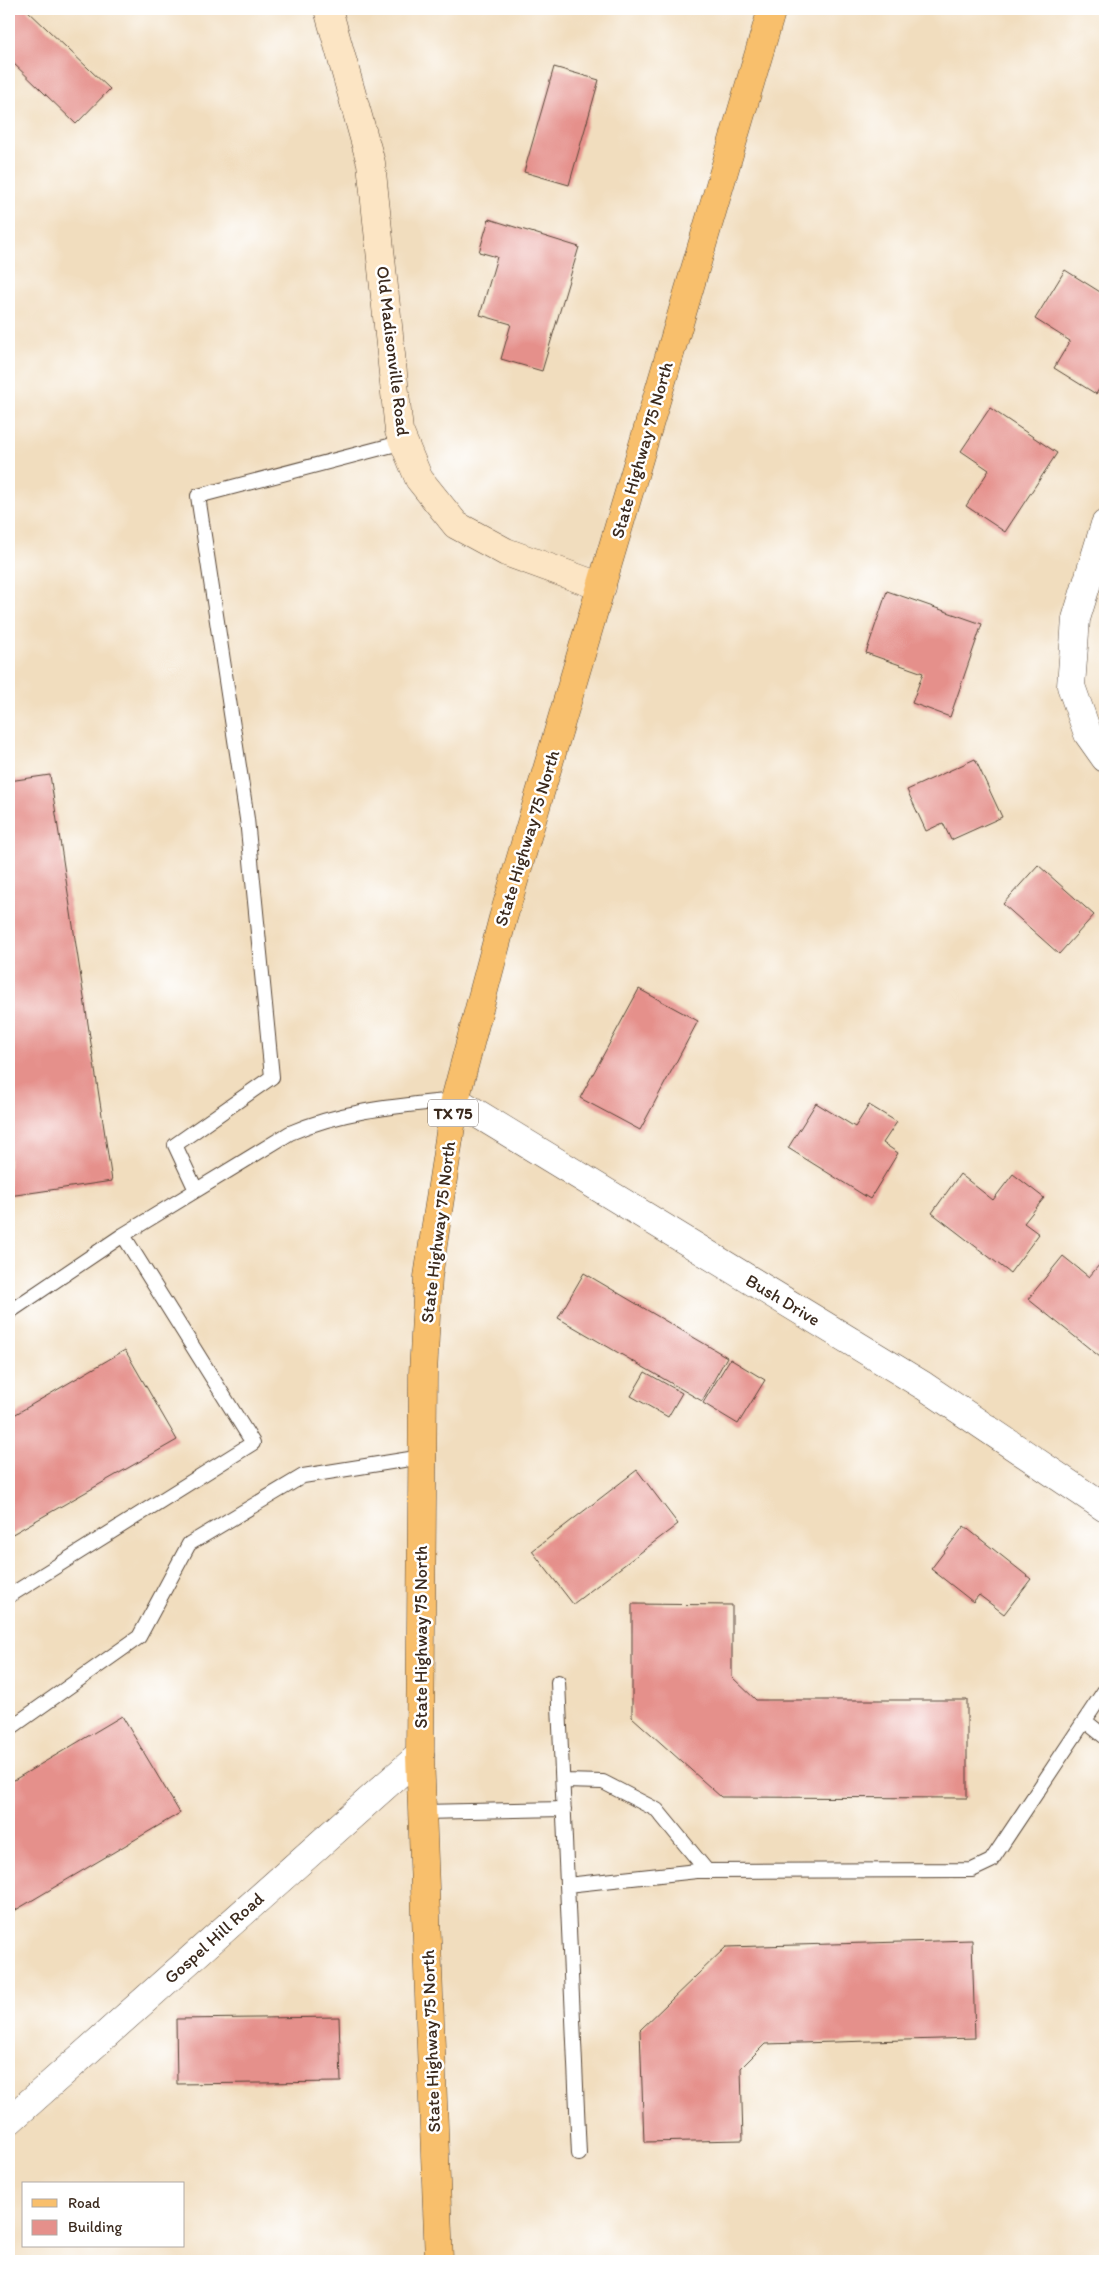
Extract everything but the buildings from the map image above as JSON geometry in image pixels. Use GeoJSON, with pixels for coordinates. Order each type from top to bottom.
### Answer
{"type":"FeatureCollection","features":[{"type":"Feature","properties":{"kind":"main road","name":"State Highway 75 North"},"geometry":{"type":"LineString","coordinates":[[439,2261],[420,1755],[423,1374],[428,1277],[455,1100],[503,918],[772,9]]}},
{"type":"Feature","properties":{"kind":"street","name":"Old Madisonville Road"},"geometry":{"type":"LineString","coordinates":[[328,9],[371,163],[399,431],[419,479],[456,525],[506,552],[602,587]]}},
{"type":"Feature","properties":{"kind":"street"},"geometry":{"type":"LineString","coordinates":[[1105,524],[1076,620],[1071,686],[1088,734],[1105,758]]}},
{"type":"Feature","properties":{"kind":"street","name":"Bush Drive"},"geometry":{"type":"LineString","coordinates":[[455,1100],[924,1386],[1105,1508]]}},
{"type":"Feature","properties":{"kind":"street","name":"Gospel Hill Road"},"geometry":{"type":"LineString","coordinates":[[9,2122],[420,1755]]}},
{"type":"Feature","properties":{"kind":"lane"},"geometry":{"type":"LineString","coordinates":[[196,1190],[175,1145],[272,1077],[247,819],[198,496],[404,442]]}},
{"type":"Feature","properties":{"kind":"lane"},"geometry":{"type":"LineString","coordinates":[[9,1312],[123,1235],[290,1133],[316,1122],[361,1110],[455,1100]]}},
{"type":"Feature","properties":{"kind":"lane"},"geometry":{"type":"LineString","coordinates":[[9,1596],[253,1443],[123,1235]]}},
{"type":"Feature","properties":{"kind":"lane"},"geometry":{"type":"LineString","coordinates":[[9,1729],[139,1637],[189,1544],[303,1476],[422,1457]]}},
{"type":"Feature","properties":{"kind":"lane"},"geometry":{"type":"LineString","coordinates":[[558,1682],[579,2154]]}},
{"type":"Feature","properties":{"kind":"lane"},"geometry":{"type":"LineString","coordinates":[[567,1884],[707,1872],[972,1870],[992,1861],[1105,1690]]}},
{"type":"Feature","properties":{"kind":"lane"},"geometry":{"type":"LineString","coordinates":[[1085,1721],[1105,1737]]}},
{"type":"Feature","properties":{"kind":"lane"},"geometry":{"type":"LineString","coordinates":[[563,1780],[603,1782],[657,1810],[707,1872]]}},
{"type":"Feature","properties":{"kind":"lane"},"geometry":{"type":"LineString","coordinates":[[422,1812],[564,1809]]}}]}
